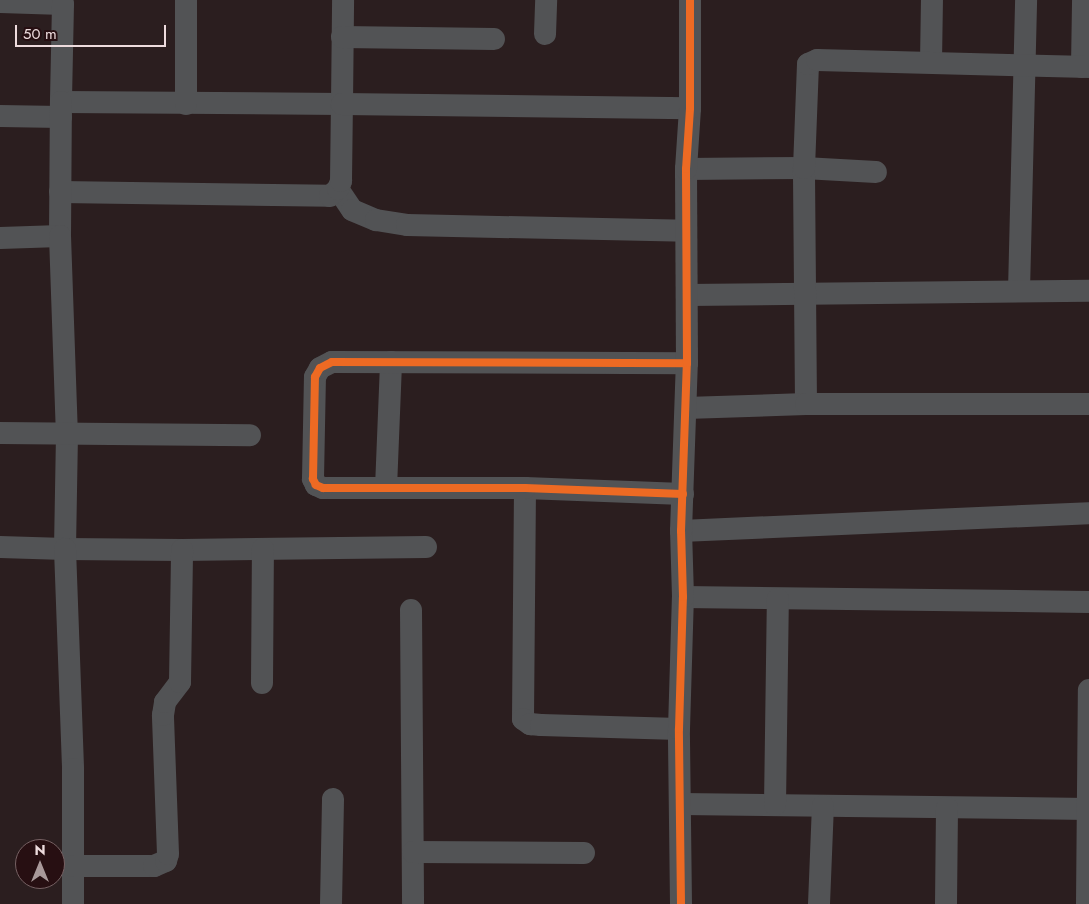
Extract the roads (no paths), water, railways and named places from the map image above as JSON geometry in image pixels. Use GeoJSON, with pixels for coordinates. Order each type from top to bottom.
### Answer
{"type":"FeatureCollection","features":[{"type":"Feature","properties":{"kind":"street"},"geometry":{"type":"LineString","coordinates":[[186,0],[186,104]]}},
{"type":"Feature","properties":{"kind":"street"},"geometry":{"type":"LineString","coordinates":[[60,192],[330,196],[338,190],[341,181],[343,0]]}},
{"type":"Feature","properties":{"kind":"street"},"geometry":{"type":"LineString","coordinates":[[545,34],[546,0]]}},
{"type":"Feature","properties":{"kind":"street"},"geometry":{"type":"LineString","coordinates":[[681,904],[679,729],[683,598],[681,531],[687,363],[686,169],[690,108],[690,0]]}},
{"type":"Feature","properties":{"kind":"street"},"geometry":{"type":"LineString","coordinates":[[931,62],[932,0]]}},
{"type":"Feature","properties":{"kind":"street"},"geometry":{"type":"LineString","coordinates":[[1019,291],[1026,0]]}},
{"type":"Feature","properties":{"kind":"street"},"geometry":{"type":"LineString","coordinates":[[806,404],[803,293],[804,168],[808,64],[817,60],[1086,67],[1083,0]]}},
{"type":"Feature","properties":{"kind":"street"},"geometry":{"type":"LineString","coordinates":[[0,2],[63,2],[60,236],[67,434],[65,549],[73,769],[73,904]]}},
{"type":"Feature","properties":{"kind":"street"},"geometry":{"type":"LineString","coordinates":[[342,36],[494,38]]}},
{"type":"Feature","properties":{"kind":"street"},"geometry":{"type":"LineString","coordinates":[[0,116],[61,110],[186,104],[690,108]]}},
{"type":"Feature","properties":{"kind":"street"},"geometry":{"type":"LineString","coordinates":[[686,169],[804,168],[876,172]]}},
{"type":"Feature","properties":{"kind":"street"},"geometry":{"type":"LineString","coordinates":[[338,190],[352,210],[376,220],[407,225],[686,231]]}},
{"type":"Feature","properties":{"kind":"street"},"geometry":{"type":"LineString","coordinates":[[0,238],[60,236]]}},
{"type":"Feature","properties":{"kind":"street"},"geometry":{"type":"LineString","coordinates":[[687,295],[1089,291]]}},
{"type":"Feature","properties":{"kind":"street"},"geometry":{"type":"LineString","coordinates":[[683,494],[525,488],[323,488],[316,485],[313,479],[315,377],[320,368],[332,362],[687,363]]}},
{"type":"Feature","properties":{"kind":"street"},"geometry":{"type":"LineString","coordinates":[[386,488],[391,362]]}},
{"type":"Feature","properties":{"kind":"street"},"geometry":{"type":"LineString","coordinates":[[686,408],[806,404],[1089,404]]}},
{"type":"Feature","properties":{"kind":"street"},"geometry":{"type":"LineString","coordinates":[[0,433],[250,435]]}},
{"type":"Feature","properties":{"kind":"street"},"geometry":{"type":"LineString","coordinates":[[525,488],[523,719],[530,724],[542,725],[679,729]]}},
{"type":"Feature","properties":{"kind":"street"},"geometry":{"type":"LineString","coordinates":[[681,531],[1089,513]]}},
{"type":"Feature","properties":{"kind":"street"},"geometry":{"type":"LineString","coordinates":[[0,547],[182,550],[426,547]]}},
{"type":"Feature","properties":{"kind":"street"},"geometry":{"type":"LineString","coordinates":[[262,682],[263,549]]}},
{"type":"Feature","properties":{"kind":"street"},"geometry":{"type":"LineString","coordinates":[[74,866],[154,866],[166,861],[168,854],[164,715],[165,702],[180,682],[182,550]]}},
{"type":"Feature","properties":{"kind":"street"},"geometry":{"type":"LineString","coordinates":[[683,598],[1089,602]]}},
{"type":"Feature","properties":{"kind":"street"},"geometry":{"type":"LineString","coordinates":[[775,805],[778,600]]}},
{"type":"Feature","properties":{"kind":"street"},"geometry":{"type":"LineString","coordinates":[[410,610],[413,904]]}},
{"type":"Feature","properties":{"kind":"street"},"geometry":{"type":"LineString","coordinates":[[1087,904],[1089,690]]}},
{"type":"Feature","properties":{"kind":"street"},"geometry":{"type":"LineString","coordinates":[[331,904],[333,799]]}},
{"type":"Feature","properties":{"kind":"street"},"geometry":{"type":"LineString","coordinates":[[681,804],[1089,809]]}},
{"type":"Feature","properties":{"kind":"street"},"geometry":{"type":"LineString","coordinates":[[819,904],[823,806]]}},
{"type":"Feature","properties":{"kind":"street"},"geometry":{"type":"LineString","coordinates":[[946,904],[947,808]]}},
{"type":"Feature","properties":{"kind":"street"},"geometry":{"type":"LineString","coordinates":[[413,852],[584,853]]}}]}
